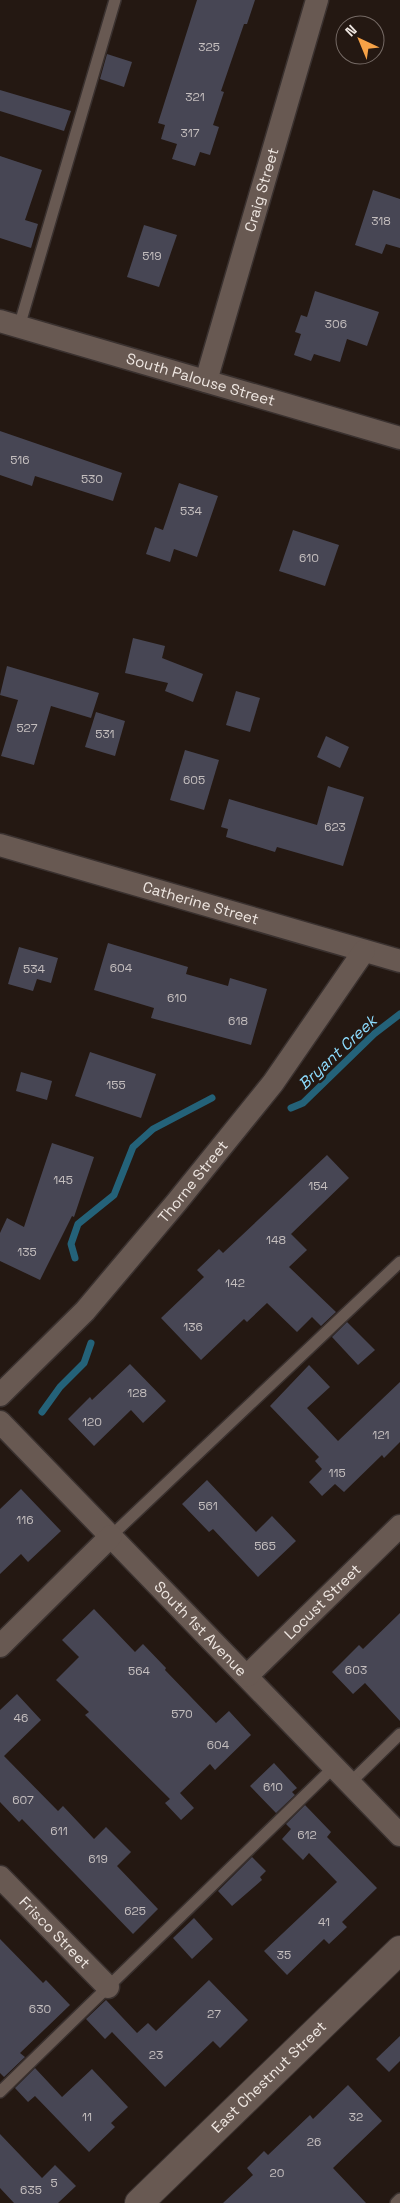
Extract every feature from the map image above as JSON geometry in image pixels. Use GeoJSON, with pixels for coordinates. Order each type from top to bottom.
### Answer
{"type":"FeatureCollection","features":[{"type":"Feature","properties":{"kind":"main road","name":"East Chestnut Street"},"geometry":{"type":"LineString","coordinates":[[139,2203],[400,1950]]}},
{"type":"Feature","properties":{"kind":"street","name":"Craig Street"},"geometry":{"type":"LineString","coordinates":[[206,381],[317,0]]}},
{"type":"Feature","properties":{"kind":"street","name":"South Palouse Street"},"geometry":{"type":"LineString","coordinates":[[9,324],[400,438]]}},
{"type":"Feature","properties":{"kind":"street","name":"Catherine Street"},"geometry":{"type":"LineString","coordinates":[[0,844],[400,961]]}},
{"type":"Feature","properties":{"kind":"street","name":"Thorne Street"},"geometry":{"type":"LineString","coordinates":[[0,1395],[85,1311],[176,1204],[273,1083],[364,951]]}},
{"type":"Feature","properties":{"kind":"street","name":"South 1st Avenue"},"geometry":{"type":"LineString","coordinates":[[0,1422],[400,1835]]}},
{"type":"Feature","properties":{"kind":"street","name":"Locust Street"},"geometry":{"type":"LineString","coordinates":[[246,1676],[400,1526]]}},
{"type":"Feature","properties":{"kind":"street"},"geometry":{"type":"LineString","coordinates":[[0,1646],[110,1536]]}},
{"type":"Feature","properties":{"kind":"street","name":"Frisco Street"},"geometry":{"type":"LineString","coordinates":[[0,1877],[108,1987]]}},
{"type":"Feature","properties":{"kind":"lane"},"geometry":{"type":"LineString","coordinates":[[9,324],[115,0]]}},
{"type":"Feature","properties":{"kind":"lane"},"geometry":{"type":"LineString","coordinates":[[110,1536],[400,1262]]}},
{"type":"Feature","properties":{"kind":"lane"},"geometry":{"type":"LineString","coordinates":[[350,1783],[400,1734]]}},
{"type":"Feature","properties":{"kind":"lane"},"geometry":{"type":"LineString","coordinates":[[0,2092],[334,1767]]}},
{"type":"Feature","properties":{"kind":"lane"},"geometry":{"type":"LineString","coordinates":[[396,2203],[400,2200]]}},
{"type":"Feature","properties":{"kind":"building"},"geometry":{"type":"Polygon","coordinates":[[[197,0],[255,0],[247,24],[244,24],[221,91],[224,92],[213,125],[219,127],[210,155],[200,152],[195,166],[172,159],[177,144],[161,139],[165,125],[158,123],[197,0]]]}},
{"type":"Feature","properties":{"kind":"building"},"geometry":{"type":"Polygon","coordinates":[[[107,54],[132,62],[124,87],[100,79],[107,54]]]}},
{"type":"Feature","properties":{"kind":"building"},"geometry":{"type":"Polygon","coordinates":[[[0,90],[71,111],[64,131],[0,111],[0,90]]]}},
{"type":"Feature","properties":{"kind":"building"},"geometry":{"type":"Polygon","coordinates":[[[0,156],[42,170],[25,220],[38,224],[31,248],[0,238],[0,156]]]}},
{"type":"Feature","properties":{"kind":"building"},"geometry":{"type":"Polygon","coordinates":[[[373,190],[400,199],[400,248],[386,244],[382,254],[355,245],[373,190]]]}},
{"type":"Feature","properties":{"kind":"building"},"geometry":{"type":"Polygon","coordinates":[[[144,225],[177,235],[159,287],[127,277],[144,225]]]}},
{"type":"Feature","properties":{"kind":"building"},"geometry":{"type":"Polygon","coordinates":[[[315,291],[379,312],[367,346],[347,339],[340,362],[314,354],[311,361],[294,355],[301,334],[295,332],[301,315],[307,317],[315,291]]]}},
{"type":"Feature","properties":{"kind":"building"},"geometry":{"type":"Polygon","coordinates":[[[0,431],[122,473],[113,501],[35,476],[32,486],[0,475],[0,431]]]}},
{"type":"Feature","properties":{"kind":"building"},"geometry":{"type":"Polygon","coordinates":[[[179,483],[218,496],[197,557],[174,549],[170,562],[146,554],[155,527],[163,530],[179,483]]]}},
{"type":"Feature","properties":{"kind":"building"},"geometry":{"type":"Polygon","coordinates":[[[293,530],[339,545],[325,586],[279,571],[293,530]]]}},
{"type":"Feature","properties":{"kind":"building"},"geometry":{"type":"Polygon","coordinates":[[[133,638],[165,646],[162,658],[203,674],[193,702],[165,691],[168,683],[125,673],[133,638]]]}},
{"type":"Feature","properties":{"kind":"building"},"geometry":{"type":"Polygon","coordinates":[[[7,666],[99,693],[91,718],[51,706],[34,765],[1,756],[18,700],[0,695],[7,666]]]}},
{"type":"Feature","properties":{"kind":"building"},"geometry":{"type":"Polygon","coordinates":[[[236,691],[260,698],[250,732],[226,725],[236,691]]]}},
{"type":"Feature","properties":{"kind":"building"},"geometry":{"type":"Polygon","coordinates":[[[96,712],[125,721],[115,756],[85,747],[96,712]]]}},
{"type":"Feature","properties":{"kind":"building"},"geometry":{"type":"Polygon","coordinates":[[[326,736],[349,747],[340,768],[317,757],[326,736]]]}},
{"type":"Feature","properties":{"kind":"building"},"geometry":{"type":"Polygon","coordinates":[[[185,750],[219,760],[204,810],[170,800],[185,750]]]}},
{"type":"Feature","properties":{"kind":"building"},"geometry":{"type":"Polygon","coordinates":[[[328,786],[364,797],[343,866],[277,847],[275,852],[226,837],[228,829],[221,827],[229,799],[317,825],[328,786]]]}},
{"type":"Feature","properties":{"kind":"building"},"geometry":{"type":"Polygon","coordinates":[[[108,943],[188,967],[186,974],[228,986],[230,978],[267,989],[251,1045],[151,1018],[154,1008],[94,990],[108,943]]]}},
{"type":"Feature","properties":{"kind":"building"},"geometry":{"type":"Polygon","coordinates":[[[19,947],[58,958],[51,983],[37,979],[33,991],[8,984],[19,947]]]}},
{"type":"Feature","properties":{"kind":"building"},"geometry":{"type":"Polygon","coordinates":[[[90,1052],[156,1074],[141,1118],[75,1096],[90,1052]]]}},
{"type":"Feature","properties":{"kind":"building"},"geometry":{"type":"Polygon","coordinates":[[[21,1072],[52,1081],[47,1100],[16,1091],[21,1072]]]}},
{"type":"Feature","properties":{"kind":"building"},"geometry":{"type":"Polygon","coordinates":[[[52,1143],[94,1157],[74,1217],[72,1216],[40,1280],[0,1261],[0,1233],[7,1218],[24,1227],[52,1143]]]}},
{"type":"Feature","properties":{"kind":"building"},"geometry":{"type":"Polygon","coordinates":[[[327,1155],[349,1178],[291,1234],[307,1250],[289,1267],[336,1312],[321,1326],[312,1317],[297,1332],[267,1303],[247,1322],[244,1319],[201,1360],[161,1318],[204,1277],[197,1270],[219,1249],[223,1253],[327,1155]]]}},
{"type":"Feature","properties":{"kind":"building"},"geometry":{"type":"Polygon","coordinates":[[[347,1322],[375,1350],[358,1365],[332,1337],[347,1322]]]}},
{"type":"Feature","properties":{"kind":"building"},"geometry":{"type":"Polygon","coordinates":[[[130,1364],[166,1401],[143,1423],[131,1410],[94,1446],[68,1419],[90,1397],[92,1400],[130,1364]]]}},
{"type":"Feature","properties":{"kind":"building"},"geometry":{"type":"Polygon","coordinates":[[[309,1365],[330,1387],[307,1408],[338,1441],[400,1382],[400,1442],[384,1458],[382,1455],[344,1492],[335,1484],[322,1496],[309,1482],[322,1469],[315,1461],[319,1457],[270,1406],[309,1365]]]}},
{"type":"Feature","properties":{"kind":"building"},"geometry":{"type":"Polygon","coordinates":[[[207,1480],[256,1532],[272,1516],[296,1541],[258,1577],[213,1529],[209,1532],[182,1504],[207,1480]]]}},
{"type":"Feature","properties":{"kind":"building"},"geometry":{"type":"Polygon","coordinates":[[[21,1489],[61,1531],[28,1562],[21,1554],[0,1574],[0,1509],[21,1489]]]}},
{"type":"Feature","properties":{"kind":"building"},"geometry":{"type":"Polygon","coordinates":[[[94,1609],[135,1652],[143,1644],[216,1723],[229,1711],[251,1735],[215,1770],[210,1764],[180,1793],[194,1808],[181,1820],[165,1803],[170,1799],[85,1715],[89,1712],[56,1680],[79,1657],[62,1640],[94,1609]]]}},
{"type":"Feature","properties":{"kind":"building"},"geometry":{"type":"Polygon","coordinates":[[[400,1613],[400,1721],[365,1683],[353,1694],[332,1672],[359,1645],[363,1649],[400,1613]]]}},
{"type":"Feature","properties":{"kind":"building"},"geometry":{"type":"Polygon","coordinates":[[[17,1694],[41,1720],[4,1756],[58,1811],[63,1806],[94,1839],[106,1827],[131,1852],[117,1866],[158,1909],[133,1934],[22,1819],[19,1822],[0,1802],[0,1710],[17,1694]]]}},
{"type":"Feature","properties":{"kind":"building"},"geometry":{"type":"Polygon","coordinates":[[[274,1763],[297,1788],[292,1792],[295,1795],[276,1813],[250,1786],[274,1763]]]}},
{"type":"Feature","properties":{"kind":"building"},"geometry":{"type":"Polygon","coordinates":[[[305,1805],[331,1832],[327,1837],[377,1888],[342,1922],[347,1927],[329,1944],[324,1939],[287,1975],[264,1951],[337,1882],[309,1853],[303,1860],[282,1839],[291,1829],[286,1824],[305,1805]]]}},
{"type":"Feature","properties":{"kind":"building"},"geometry":{"type":"Polygon","coordinates":[[[252,1857],[266,1871],[260,1877],[262,1880],[232,1906],[218,1891],[252,1857]]]}},
{"type":"Feature","properties":{"kind":"building"},"geometry":{"type":"Polygon","coordinates":[[[194,1918],[213,1939],[192,1959],[173,1938],[194,1918]]]}},
{"type":"Feature","properties":{"kind":"building"},"geometry":{"type":"Polygon","coordinates":[[[0,1939],[43,1983],[46,1980],[70,2005],[20,2053],[25,2057],[4,2077],[0,2073],[0,1939]]]}},
{"type":"Feature","properties":{"kind":"building"},"geometry":{"type":"Polygon","coordinates":[[[209,1980],[248,2020],[220,2048],[213,2041],[165,2087],[112,2032],[105,2039],[86,2019],[106,2000],[137,2033],[148,2023],[156,2031],[209,1980]]]}},
{"type":"Feature","properties":{"kind":"building"},"geometry":{"type":"Polygon","coordinates":[[[400,2036],[400,2061],[389,2072],[376,2059],[400,2036]]]}},
{"type":"Feature","properties":{"kind":"building"},"geometry":{"type":"Polygon","coordinates":[[[35,2068],[62,2097],[92,2069],[128,2107],[111,2123],[115,2127],[89,2152],[35,2096],[28,2102],[15,2088],[35,2068]]]}},
{"type":"Feature","properties":{"kind":"building"},"geometry":{"type":"Polygon","coordinates":[[[348,2085],[382,2121],[333,2168],[366,2203],[223,2203],[253,2175],[247,2168],[264,2151],[268,2155],[310,2115],[313,2119],[348,2085]]]}},
{"type":"Feature","properties":{"kind":"building"},"geometry":{"type":"Polygon","coordinates":[[[0,2134],[42,2178],[55,2165],[76,2186],[58,2203],[14,2203],[0,2188],[0,2134]]]}},
{"type":"Feature","properties":{"kind":"waterway","name":"Bryant Creek"},"geometry":{"type":"LineString","coordinates":[[291,1108],[303,1103],[374,1034],[400,1014]]}},
{"type":"Feature","properties":{"kind":"waterway","name":"Bryant Creek"},"geometry":{"type":"LineString","coordinates":[[75,1258],[71,1244],[78,1224],[114,1195],[133,1147],[153,1129],[212,1098]]}},
{"type":"Feature","properties":{"kind":"waterway","name":"Bryant Creek"},"geometry":{"type":"LineString","coordinates":[[42,1412],[60,1387],[84,1363],[91,1343]]}}]}
